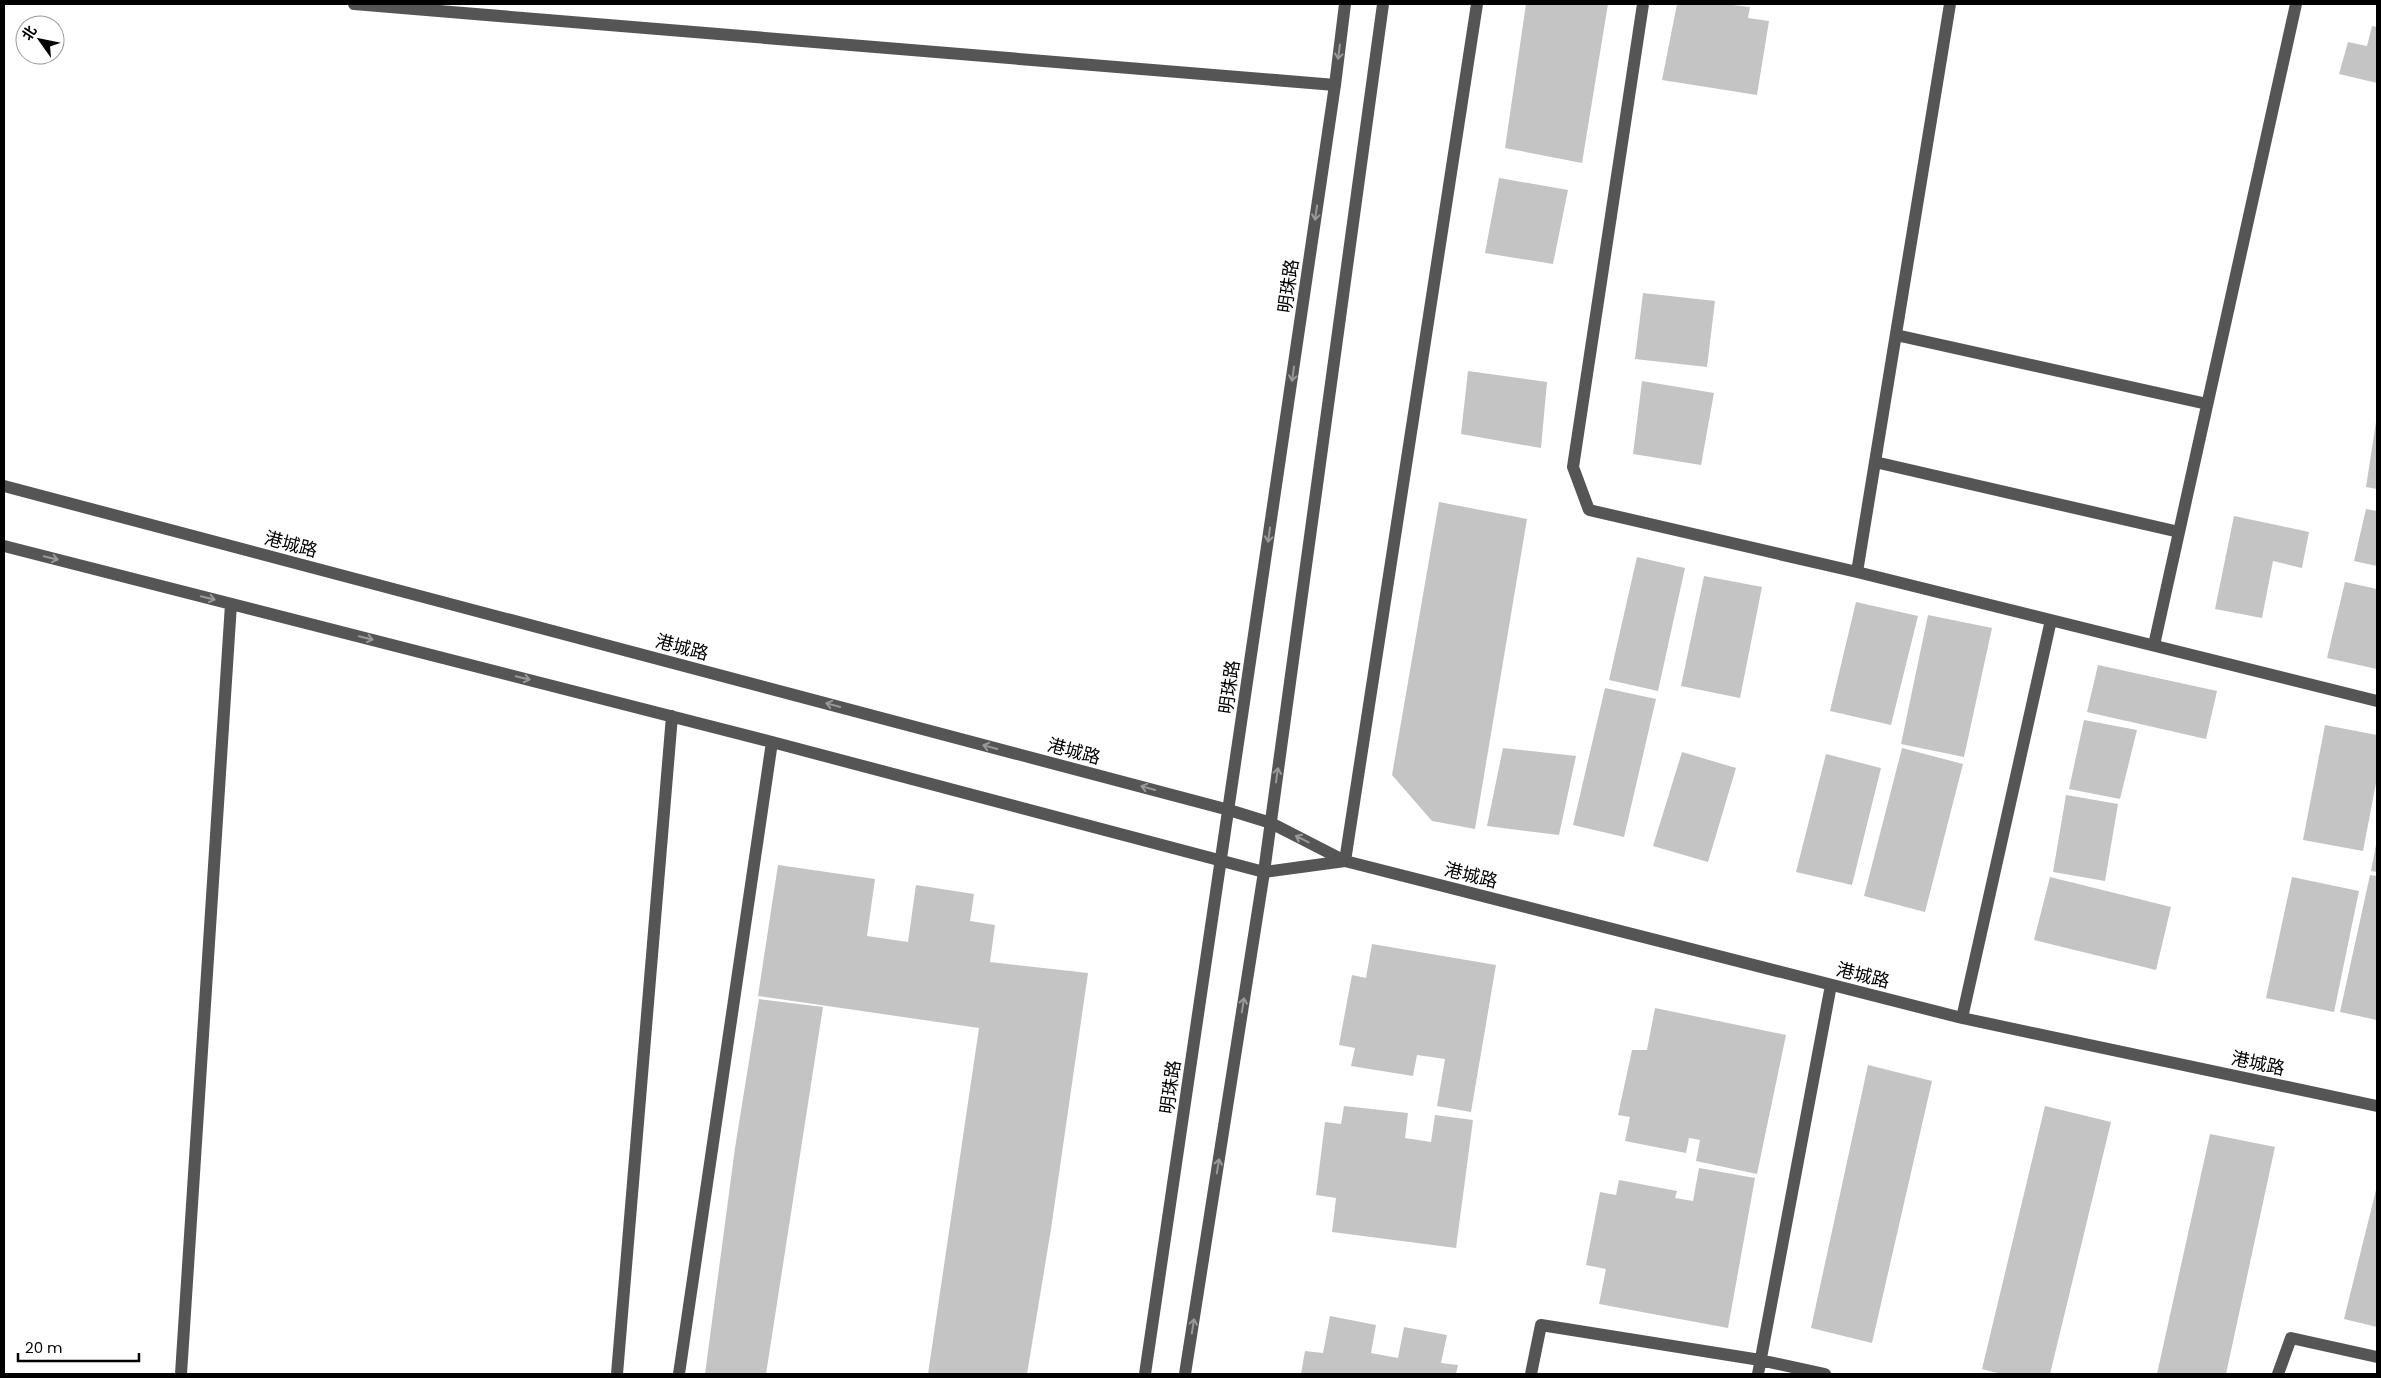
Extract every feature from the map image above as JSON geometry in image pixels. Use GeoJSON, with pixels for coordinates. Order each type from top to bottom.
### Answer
{"type":"FeatureCollection","features":[{"type":"Feature","properties":{"kind":"street"},"geometry":{"type":"LineString","coordinates":[[354,4],[1335,85]]}},
{"type":"Feature","properties":{"kind":"street","name":"明珠路"},"geometry":{"type":"LineString","coordinates":[[1145,1374],[1222,860],[1335,85],[1345,4]]}},
{"type":"Feature","properties":{"kind":"street"},"geometry":{"type":"LineString","coordinates":[[1185,1374],[1264,872],[1383,4]]}},
{"type":"Feature","properties":{"kind":"street"},"geometry":{"type":"LineString","coordinates":[[1345,861],[1477,4]]}},
{"type":"Feature","properties":{"kind":"street"},"geometry":{"type":"LineString","coordinates":[[1643,4],[1573,467],[1589,510],[1857,572],[2377,701]]}},
{"type":"Feature","properties":{"kind":"street"},"geometry":{"type":"LineString","coordinates":[[1857,572],[1950,4]]}},
{"type":"Feature","properties":{"kind":"street"},"geometry":{"type":"LineString","coordinates":[[2154,646],[2296,4]]}},
{"type":"Feature","properties":{"kind":"street"},"geometry":{"type":"LineString","coordinates":[[1896,335],[2207,404]]}},
{"type":"Feature","properties":{"kind":"street"},"geometry":{"type":"LineString","coordinates":[[1875,462],[2179,532]]}},
{"type":"Feature","properties":{"kind":"street","name":"港城路"},"geometry":{"type":"LineString","coordinates":[[4,486],[1229,810],[1271,823],[1345,861],[1962,1018],[2377,1106]]}},
{"type":"Feature","properties":{"kind":"street","name":"港城路"},"geometry":{"type":"LineString","coordinates":[[4,546],[672,716],[1264,872],[1345,861]]}},
{"type":"Feature","properties":{"kind":"street"},"geometry":{"type":"LineString","coordinates":[[181,1374],[231,604]]}},
{"type":"Feature","properties":{"kind":"street"},"geometry":{"type":"LineString","coordinates":[[1962,1018],[2051,620]]}},
{"type":"Feature","properties":{"kind":"street"},"geometry":{"type":"LineString","coordinates":[[617,1374],[672,716]]}},
{"type":"Feature","properties":{"kind":"street"},"geometry":{"type":"LineString","coordinates":[[679,1374],[772,742]]}},
{"type":"Feature","properties":{"kind":"street"},"geometry":{"type":"LineString","coordinates":[[1758,1374],[1830,985]]}},
{"type":"Feature","properties":{"kind":"street"},"geometry":{"type":"LineString","coordinates":[[1531,1374],[1541,1325],[1760,1360],[1825,1374]]}},
{"type":"Feature","properties":{"kind":"street"},"geometry":{"type":"LineString","coordinates":[[2278,1374],[2291,1338],[2377,1357]]}},
{"type":"Feature","properties":{"kind":"building"},"geometry":{"type":"Polygon","coordinates":[[[1526,4],[1608,4],[1582,163],[1505,148],[1526,4]]]}},
{"type":"Feature","properties":{"kind":"building"},"geometry":{"type":"Polygon","coordinates":[[[1677,4],[1725,4],[1750,7],[1748,18],[1769,21],[1757,95],[1662,80],[1677,4]]]}},
{"type":"Feature","properties":{"kind":"building"},"geometry":{"type":"Polygon","coordinates":[[[2372,26],[2377,27],[2377,83],[2339,74],[2348,42],[2367,46],[2372,26]]]}},
{"type":"Feature","properties":{"kind":"building"},"geometry":{"type":"Polygon","coordinates":[[[1499,178],[1568,190],[1553,264],[1485,253],[1499,178]]]}},
{"type":"Feature","properties":{"kind":"building"},"geometry":{"type":"Polygon","coordinates":[[[1643,293],[1715,301],[1707,367],[1635,359],[1643,293]]]}},
{"type":"Feature","properties":{"kind":"building"},"geometry":{"type":"Polygon","coordinates":[[[1468,371],[1547,382],[1541,448],[1461,434],[1468,371]]]}},
{"type":"Feature","properties":{"kind":"building"},"geometry":{"type":"Polygon","coordinates":[[[1642,381],[1714,393],[1701,465],[1633,454],[1642,381]]]}},
{"type":"Feature","properties":{"kind":"building"},"geometry":{"type":"Polygon","coordinates":[[[2377,422],[2377,489],[2366,487],[2377,422]]]}},
{"type":"Feature","properties":{"kind":"building"},"geometry":{"type":"Polygon","coordinates":[[[1439,502],[1527,519],[1475,829],[1432,821],[1392,775],[1439,502]]]}},
{"type":"Feature","properties":{"kind":"building"},"geometry":{"type":"Polygon","coordinates":[[[2366,509],[2377,511],[2377,566],[2354,561],[2366,509]]]}},
{"type":"Feature","properties":{"kind":"building"},"geometry":{"type":"Polygon","coordinates":[[[2234,516],[2309,532],[2302,568],[2273,561],[2262,618],[2215,609],[2234,516]]]}},
{"type":"Feature","properties":{"kind":"building"},"geometry":{"type":"Polygon","coordinates":[[[1637,557],[1685,568],[1658,691],[1609,680],[1637,557]]]}},
{"type":"Feature","properties":{"kind":"building"},"geometry":{"type":"Polygon","coordinates":[[[1704,576],[1762,587],[1740,698],[1681,686],[1704,576]]]}},
{"type":"Feature","properties":{"kind":"building"},"geometry":{"type":"Polygon","coordinates":[[[2345,582],[2377,589],[2377,669],[2327,658],[2345,582]]]}},
{"type":"Feature","properties":{"kind":"building"},"geometry":{"type":"Polygon","coordinates":[[[1856,602],[1918,616],[1891,725],[1830,711],[1856,602]]]}},
{"type":"Feature","properties":{"kind":"building"},"geometry":{"type":"Polygon","coordinates":[[[1928,615],[1992,628],[1964,757],[1901,744],[1928,615]]]}},
{"type":"Feature","properties":{"kind":"building"},"geometry":{"type":"Polygon","coordinates":[[[2098,665],[2217,691],[2206,739],[2087,712],[2098,665]]]}},
{"type":"Feature","properties":{"kind":"building"},"geometry":{"type":"Polygon","coordinates":[[[1605,688],[1656,699],[1624,837],[1573,825],[1605,688]]]}},
{"type":"Feature","properties":{"kind":"building"},"geometry":{"type":"Polygon","coordinates":[[[2084,720],[2137,730],[2120,799],[2069,789],[2084,720]]]}},
{"type":"Feature","properties":{"kind":"building"},"geometry":{"type":"Polygon","coordinates":[[[2325,725],[2377,735],[2377,778],[2363,851],[2303,840],[2325,725]]]}},
{"type":"Feature","properties":{"kind":"building"},"geometry":{"type":"Polygon","coordinates":[[[1503,748],[1576,756],[1559,835],[1487,826],[1503,748]]]}},
{"type":"Feature","properties":{"kind":"building"},"geometry":{"type":"Polygon","coordinates":[[[1902,748],[1963,764],[1925,912],[1864,896],[1902,748]]]}},
{"type":"Feature","properties":{"kind":"building"},"geometry":{"type":"Polygon","coordinates":[[[1682,752],[1736,768],[1708,862],[1653,846],[1682,752]]]}},
{"type":"Feature","properties":{"kind":"building"},"geometry":{"type":"Polygon","coordinates":[[[1826,754],[1881,768],[1852,885],[1796,872],[1826,754]]]}},
{"type":"Feature","properties":{"kind":"building"},"geometry":{"type":"Polygon","coordinates":[[[2066,795],[2118,804],[2105,881],[2053,872],[2066,795]]]}},
{"type":"Feature","properties":{"kind":"building"},"geometry":{"type":"Polygon","coordinates":[[[2377,845],[2377,872],[2371,871],[2377,845]]]}},
{"type":"Feature","properties":{"kind":"building"},"geometry":{"type":"Polygon","coordinates":[[[778,865],[875,879],[867,936],[908,942],[916,885],[974,894],[970,921],[995,925],[990,962],[1088,973],[1051,1229],[1027,1374],[928,1374],[979,1028],[758,996],[778,865]]]}},
{"type":"Feature","properties":{"kind":"building"},"geometry":{"type":"Polygon","coordinates":[[[2370,875],[2377,876],[2377,1020],[2340,1012],[2370,875]]]}},
{"type":"Feature","properties":{"kind":"building"},"geometry":{"type":"Polygon","coordinates":[[[2050,877],[2171,907],[2156,970],[2034,940],[2050,877]]]}},
{"type":"Feature","properties":{"kind":"building"},"geometry":{"type":"Polygon","coordinates":[[[2292,877],[2359,891],[2334,1012],[2266,998],[2292,877]]]}},
{"type":"Feature","properties":{"kind":"building"},"geometry":{"type":"Polygon","coordinates":[[[1372,944],[1496,965],[1471,1112],[1437,1106],[1445,1059],[1417,1055],[1413,1076],[1351,1066],[1355,1048],[1339,1045],[1352,975],[1366,978],[1372,944]]]}},
{"type":"Feature","properties":{"kind":"building"},"geometry":{"type":"Polygon","coordinates":[[[759,999],[823,1007],[766,1374],[705,1374],[735,1148],[759,999]]]}},
{"type":"Feature","properties":{"kind":"building"},"geometry":{"type":"Polygon","coordinates":[[[1655,1008],[1786,1035],[1757,1174],[1696,1161],[1700,1140],[1689,1138],[1686,1153],[1625,1141],[1630,1117],[1618,1115],[1632,1050],[1647,1050],[1655,1008]]]}},
{"type":"Feature","properties":{"kind":"building"},"geometry":{"type":"Polygon","coordinates":[[[1868,1065],[1932,1081],[1872,1343],[1811,1328],[1868,1065]]]}},
{"type":"Feature","properties":{"kind":"building"},"geometry":{"type":"Polygon","coordinates":[[[1344,1106],[1408,1113],[1405,1138],[1431,1142],[1435,1115],[1473,1120],[1456,1248],[1332,1232],[1336,1198],[1316,1195],[1325,1122],[1341,1124],[1344,1106]]]}},
{"type":"Feature","properties":{"kind":"building"},"geometry":{"type":"Polygon","coordinates":[[[2045,1106],[2111,1122],[2050,1374],[2001,1374],[1982,1369],[2045,1106]]]}},
{"type":"Feature","properties":{"kind":"building"},"geometry":{"type":"Polygon","coordinates":[[[2210,1134],[2275,1147],[2226,1374],[2157,1374],[2210,1134]]]}},
{"type":"Feature","properties":{"kind":"building"},"geometry":{"type":"Polygon","coordinates":[[[1699,1168],[1755,1178],[1728,1328],[1599,1304],[1606,1269],[1586,1265],[1600,1192],[1616,1195],[1619,1180],[1677,1191],[1675,1198],[1693,1201],[1699,1168]]]}},
{"type":"Feature","properties":{"kind":"building"},"geometry":{"type":"Polygon","coordinates":[[[2377,1186],[2377,1327],[2344,1319],[2377,1186]]]}},
{"type":"Feature","properties":{"kind":"building"},"geometry":{"type":"Polygon","coordinates":[[[1330,1316],[1376,1325],[1371,1353],[1398,1358],[1404,1327],[1447,1335],[1441,1363],[1458,1365],[1456,1374],[1301,1374],[1305,1351],[1323,1353],[1330,1316]]]}}]}
